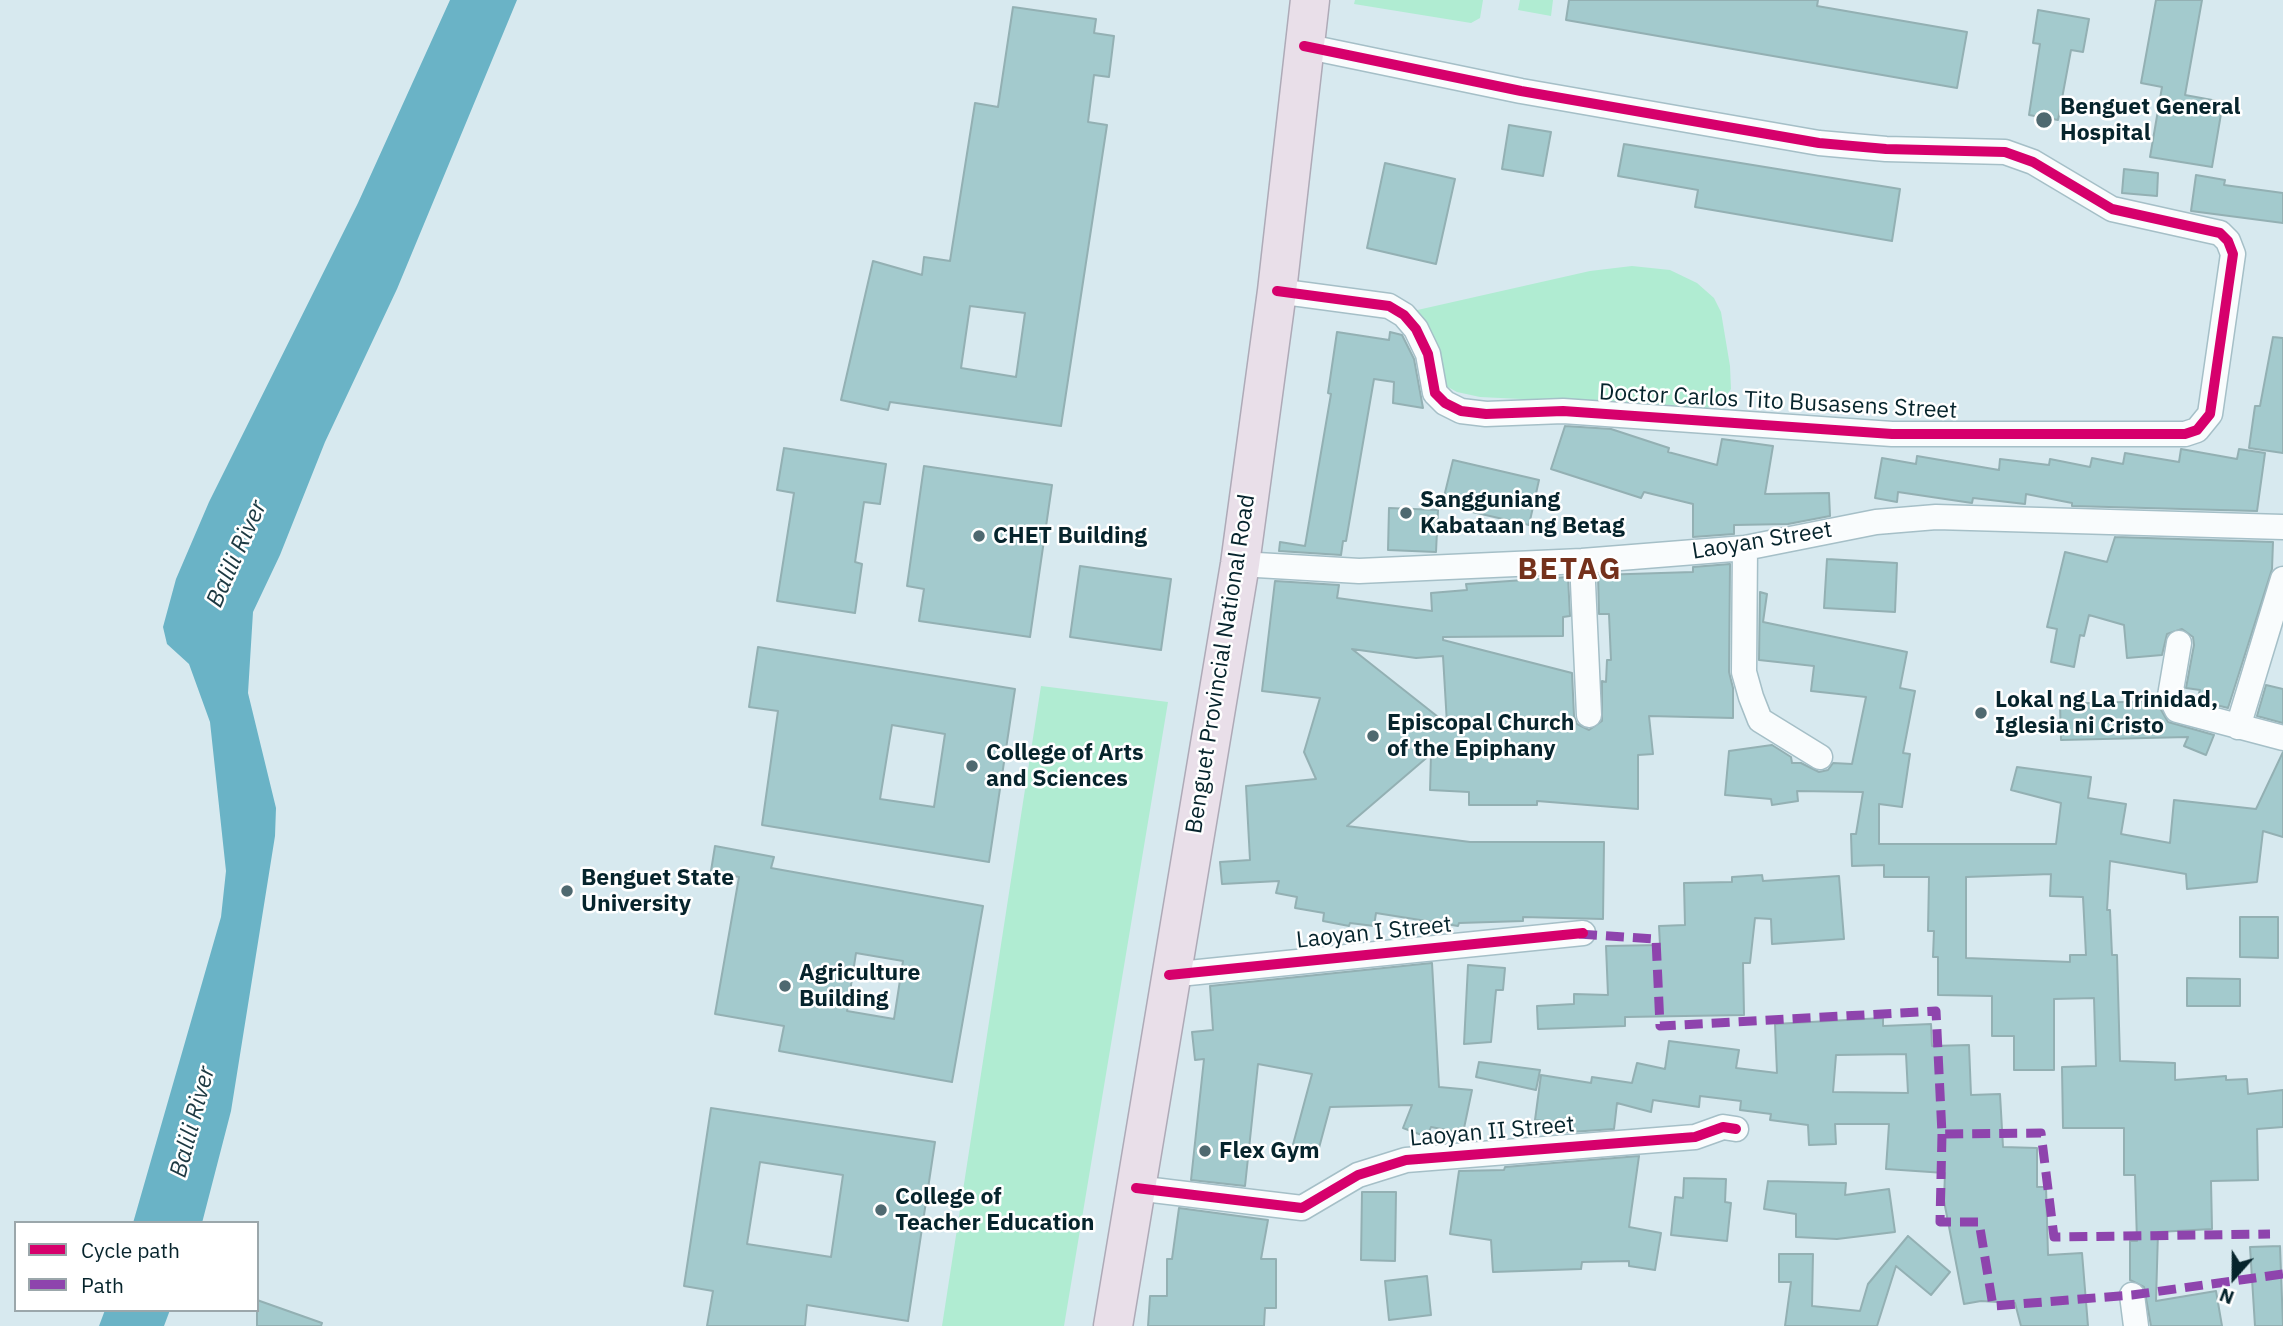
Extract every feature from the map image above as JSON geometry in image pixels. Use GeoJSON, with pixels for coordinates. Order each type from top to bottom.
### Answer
{"type":"FeatureCollection","features":[{"type":"Feature","properties":{"kind":"highway","name":"Benguet Provincial National Road"},"geometry":{"type":"LineString","coordinates":[[1113,1326],[1169,975],[1240,564],[1277,290],[1310,0]]}},
{"type":"Feature","properties":{"kind":"street","name":"Doctor Carlos Tito Busasens Street"},"geometry":{"type":"LineString","coordinates":[[1277,290],[1389,306],[1404,315],[1416,328],[1428,354],[1435,393],[1445,403],[1461,411],[1486,414],[1563,411],[1892,434],[2185,434],[2197,430],[2210,414],[2233,254],[2228,241],[2220,233],[2112,209],[2033,162],[2005,152],[1819,143],[1521,91],[1304,46]]}},
{"type":"Feature","properties":{"kind":"street","name":"Laoyan Street"},"geometry":{"type":"LineString","coordinates":[[1240,564],[1359,570],[1582,561],[1745,548],[1876,522],[1936,517],[2283,527]]}},
{"type":"Feature","properties":{"kind":"street"},"geometry":{"type":"LineString","coordinates":[[1745,548],[1744,672],[1751,697],[1760,720],[1820,757]]}},
{"type":"Feature","properties":{"kind":"street"},"geometry":{"type":"LineString","coordinates":[[1582,561],[1589,715]]}},
{"type":"Feature","properties":{"kind":"street"},"geometry":{"type":"LineString","coordinates":[[2238,727],[2283,579]]}},
{"type":"Feature","properties":{"kind":"street"},"geometry":{"type":"LineString","coordinates":[[2179,643],[2170,696],[2172,704],[2185,714],[2283,738]]}},
{"type":"Feature","properties":{"kind":"street","name":"Laoyan I Street"},"geometry":{"type":"LineString","coordinates":[[1169,975],[1583,933]]}},
{"type":"Feature","properties":{"kind":"street","name":"Laoyan II Street"},"geometry":{"type":"LineString","coordinates":[[1136,1188],[1302,1208],[1358,1175],[1406,1160],[1695,1137],[1723,1127],[1736,1129]]}},
{"type":"Feature","properties":{"kind":"street"},"geometry":{"type":"LineString","coordinates":[[2132,1295],[2136,1326]]}},
{"type":"Feature","properties":{"kind":"green space"},"geometry":{"type":"Polygon","coordinates":[[[1355,0],[1483,0],[1480,18],[1471,23],[1354,4],[1355,0]]]}},
{"type":"Feature","properties":{"kind":"green space"},"geometry":{"type":"Polygon","coordinates":[[[1520,0],[1553,0],[1551,16],[1518,10],[1520,0]]]}},
{"type":"Feature","properties":{"kind":"green space"},"geometry":{"type":"Polygon","coordinates":[[[1632,266],[1670,270],[1697,283],[1714,298],[1721,312],[1730,366],[1731,389],[1722,402],[1707,408],[1480,397],[1457,392],[1446,386],[1413,311],[1590,271],[1632,266]]]}},
{"type":"Feature","properties":{"kind":"green space"},"geometry":{"type":"Polygon","coordinates":[[[1041,686],[1168,702],[1064,1326],[942,1326],[1041,686]]]}},
{"type":"Feature","properties":{"kind":"water","name":"Balili River"},"geometry":{"type":"Polygon","coordinates":[[[450,0],[517,0],[397,289],[325,442],[280,555],[253,612],[248,693],[276,808],[275,836],[231,1111],[203,1221],[134,1221],[221,917],[226,871],[210,722],[189,664],[167,644],[163,627],[176,579],[209,502],[358,203],[450,0]]]}},
{"type":"Feature","properties":{"kind":"water"},"geometry":{"type":"Polygon","coordinates":[[[104,1312],[169,1312],[164,1326],[99,1326],[104,1312]]]}},
{"type":"Feature","properties":{"kind":"building"},"geometry":{"type":"Polygon","coordinates":[[[1569,0],[1818,0],[1817,6],[1967,32],[1957,88],[1566,20],[1569,0]]]}},
{"type":"Feature","properties":{"kind":"building"},"geometry":{"type":"Polygon","coordinates":[[[2156,0],[2202,0],[2185,95],[2223,102],[2212,167],[2150,157],[2162,87],[2141,83],[2156,0]]]}},
{"type":"Feature","properties":{"kind":"building"},"geometry":{"type":"Polygon","coordinates":[[[1013,7],[1096,19],[1094,33],[1114,36],[1109,77],[1094,75],[1088,122],[1107,125],[1061,426],[890,402],[888,410],[841,400],[873,261],[922,275],[924,257],[950,261],[975,103],[998,107],[1013,7]],[[970,306],[961,368],[1016,377],[1025,313],[970,306]]]}},
{"type":"Feature","properties":{"kind":"building"},"geometry":{"type":"Polygon","coordinates":[[[2038,10],[2089,19],[2083,52],[2071,50],[2058,120],[2029,115],[2040,44],[2033,43],[2038,10]]]}},
{"type":"Feature","properties":{"kind":"building"},"geometry":{"type":"Polygon","coordinates":[[[1509,125],[1551,132],[1543,176],[1502,169],[1509,125]]]}},
{"type":"Feature","properties":{"kind":"building"},"geometry":{"type":"Polygon","coordinates":[[[1624,144],[1900,189],[1892,241],[1695,207],[1698,190],[1618,176],[1624,144]]]}},
{"type":"Feature","properties":{"kind":"building"},"geometry":{"type":"Polygon","coordinates":[[[1385,163],[1455,179],[1436,264],[1367,248],[1385,163]]]}},
{"type":"Feature","properties":{"kind":"building"},"geometry":{"type":"Polygon","coordinates":[[[2124,169],[2158,173],[2157,196],[2122,193],[2124,169]]]}},
{"type":"Feature","properties":{"kind":"building"},"geometry":{"type":"Polygon","coordinates":[[[2196,175],[2225,180],[2224,185],[2283,193],[2283,223],[2191,211],[2196,175]]]}},
{"type":"Feature","properties":{"kind":"building"},"geometry":{"type":"Polygon","coordinates":[[[1337,332],[1389,340],[1390,332],[1402,335],[1414,359],[1423,408],[1393,403],[1394,382],[1374,379],[1346,541],[1343,541],[1341,555],[1279,551],[1280,542],[1305,546],[1331,394],[1328,393],[1337,332]]]}},
{"type":"Feature","properties":{"kind":"building"},"geometry":{"type":"Polygon","coordinates":[[[2273,337],[2283,338],[2283,453],[2249,448],[2255,406],[2260,406],[2273,337]]]}},
{"type":"Feature","properties":{"kind":"building"},"geometry":{"type":"Polygon","coordinates":[[[1565,426],[1611,429],[1669,448],[1668,452],[1717,465],[1722,439],[1773,446],[1765,494],[1829,493],[1830,516],[1788,524],[1734,525],[1734,534],[1693,537],[1693,504],[1644,492],[1641,498],[1551,469],[1565,426]]]}},
{"type":"Feature","properties":{"kind":"building"},"geometry":{"type":"Polygon","coordinates":[[[784,448],[886,464],[880,504],[864,502],[855,562],[862,564],[855,613],[777,601],[794,493],[777,490],[784,448]]]}},
{"type":"Feature","properties":{"kind":"building"},"geometry":{"type":"Polygon","coordinates":[[[2181,449],[2237,459],[2239,449],[2265,453],[2257,511],[2072,506],[2072,503],[2026,494],[2025,504],[1973,498],[1972,503],[1898,492],[1897,502],[1875,498],[1882,458],[1916,464],[1917,456],[1999,470],[2000,459],[2049,465],[2050,459],[2090,467],[2092,458],[2123,464],[2125,453],[2179,462],[2181,449]]]}},
{"type":"Feature","properties":{"kind":"building"},"geometry":{"type":"Polygon","coordinates":[[[1453,460],[1539,480],[1529,525],[1442,505],[1453,460]]]}},
{"type":"Feature","properties":{"kind":"building","name":"CHET Building"},"geometry":{"type":"Polygon","coordinates":[[[924,466],[1052,485],[1030,637],[919,621],[924,589],[907,586],[924,466]]]}},
{"type":"Feature","properties":{"kind":"building"},"geometry":{"type":"Polygon","coordinates":[[[1389,508],[1438,510],[1436,552],[1388,550],[1389,508]]]}},
{"type":"Feature","properties":{"kind":"building"},"geometry":{"type":"Polygon","coordinates":[[[2115,537],[2273,542],[2272,569],[2228,708],[2197,700],[2200,690],[2186,688],[2194,645],[2193,637],[2182,629],[2167,634],[2162,655],[2127,658],[2124,625],[2089,615],[2084,636],[2080,635],[2074,667],[2051,662],[2057,629],[2047,627],[2065,552],[2107,562],[2115,537]]]}},
{"type":"Feature","properties":{"kind":"building"},"geometry":{"type":"Polygon","coordinates":[[[1827,559],[1897,563],[1895,612],[1824,608],[1827,559]]]}},
{"type":"Feature","properties":{"kind":"building"},"geometry":{"type":"Polygon","coordinates":[[[1730,564],[1729,672],[1733,688],[1733,718],[1649,716],[1653,754],[1638,755],[1638,809],[1537,801],[1537,805],[1469,805],[1469,792],[1430,790],[1431,754],[1347,826],[1470,842],[1604,842],[1603,919],[1523,917],[1523,921],[1459,923],[1458,926],[1376,913],[1374,926],[1350,923],[1349,926],[1323,921],[1324,913],[1295,908],[1297,897],[1276,893],[1279,881],[1222,884],[1220,862],[1250,860],[1246,786],[1316,779],[1304,752],[1320,698],[1262,691],[1275,581],[1339,585],[1337,598],[1432,611],[1431,593],[1467,590],[1466,584],[1568,577],[1570,616],[1563,617],[1563,636],[1443,637],[1443,640],[1572,673],[1574,716],[1577,724],[1589,730],[1602,721],[1602,681],[1606,682],[1607,660],[1611,660],[1609,614],[1599,614],[1598,575],[1693,572],[1693,567],[1730,564]],[[1352,649],[1447,724],[1443,656],[1416,658],[1352,649]]]}},
{"type":"Feature","properties":{"kind":"building"},"geometry":{"type":"Polygon","coordinates":[[[1080,566],[1171,579],[1161,650],[1070,637],[1080,566]]]}},
{"type":"Feature","properties":{"kind":"building"},"geometry":{"type":"Polygon","coordinates":[[[1760,592],[1767,594],[1763,622],[1907,652],[1900,688],[1915,691],[1903,753],[1910,754],[1902,807],[1879,804],[1879,844],[2056,844],[2061,803],[2011,790],[2017,767],[2091,777],[2088,798],[2126,804],[2121,834],[2170,843],[2174,800],[2256,809],[2283,752],[2283,837],[2263,831],[2257,882],[2187,889],[2186,874],[2110,861],[2107,910],[2110,910],[2112,955],[2117,955],[2120,1061],[2175,1063],[2175,1080],[2226,1076],[2226,1080],[2247,1079],[2248,1094],[2283,1090],[2283,1127],[2257,1129],[2258,1180],[2211,1181],[2212,1229],[2158,1232],[2156,1301],[2216,1291],[2222,1326],[2151,1326],[2144,1287],[2130,1280],[2130,1241],[2137,1241],[2135,1175],[2124,1175],[2124,1128],[2063,1128],[2062,1067],[2096,1066],[2094,998],[2054,999],[2054,1070],[2014,1070],[2014,1036],[1992,1036],[1992,996],[1938,995],[1938,957],[1933,957],[1934,931],[1928,931],[1929,877],[1884,877],[1884,865],[1852,866],[1851,834],[1856,834],[1863,792],[1797,791],[1798,801],[1772,805],[1771,799],[1725,795],[1729,751],[1772,745],[1791,757],[1792,763],[1801,763],[1819,772],[1828,770],[1833,763],[1852,764],[1866,697],[1811,691],[1814,666],[1759,660],[1760,592]],[[2051,874],[1966,877],[1966,958],[2070,962],[2070,955],[2086,955],[2083,897],[2050,896],[2051,874]]]}},
{"type":"Feature","properties":{"kind":"building","name":"College of Arts and Sciences"},"geometry":{"type":"Polygon","coordinates":[[[758,647],[1015,689],[989,862],[762,825],[778,711],[749,707],[758,647]],[[892,725],[880,799],[934,807],[945,734],[892,725]]]}},
{"type":"Feature","properties":{"kind":"building"},"geometry":{"type":"Polygon","coordinates":[[[2266,685],[2283,689],[2283,723],[2257,716],[2266,685]]]}},
{"type":"Feature","properties":{"kind":"building"},"geometry":{"type":"Polygon","coordinates":[[[2156,701],[2168,722],[2214,735],[2206,755],[2184,746],[2188,737],[2061,740],[2060,704],[2156,701]]]}},
{"type":"Feature","properties":{"kind":"building","name":"Agriculture Building"},"geometry":{"type":"Polygon","coordinates":[[[715,846],[774,857],[771,868],[983,906],[952,1082],[779,1051],[784,1026],[715,1014],[739,877],[711,871],[715,846]],[[856,953],[847,1011],[894,1019],[903,961],[856,953]]]}},
{"type":"Feature","properties":{"kind":"building"},"geometry":{"type":"Polygon","coordinates":[[[1762,875],[1763,881],[1839,876],[1844,939],[1772,944],[1771,919],[1755,918],[1750,963],[1743,963],[1744,1015],[1625,1017],[1625,1026],[1538,1029],[1537,1006],[1574,1004],[1574,994],[1608,995],[1606,946],[1660,945],[1659,926],[1685,925],[1684,883],[1732,882],[1732,877],[1762,875]]]}},
{"type":"Feature","properties":{"kind":"building"},"geometry":{"type":"Polygon","coordinates":[[[2240,917],[2278,917],[2278,958],[2240,957],[2240,917]]]}},
{"type":"Feature","properties":{"kind":"building"},"geometry":{"type":"Polygon","coordinates":[[[1432,963],[1439,1087],[1472,1090],[1463,1133],[1431,1127],[1427,1137],[1403,1128],[1412,1105],[1330,1107],[1316,1159],[1291,1152],[1312,1074],[1258,1064],[1245,1186],[1191,1180],[1204,1059],[1195,1060],[1192,1032],[1213,1030],[1210,986],[1432,963]]]}},
{"type":"Feature","properties":{"kind":"building"},"geometry":{"type":"Polygon","coordinates":[[[1468,965],[1505,968],[1503,990],[1496,990],[1491,1042],[1464,1044],[1468,965]]]}},
{"type":"Feature","properties":{"kind":"building"},"geometry":{"type":"Polygon","coordinates":[[[2187,978],[2240,979],[2240,1006],[2187,1006],[2187,978]]]}},
{"type":"Feature","properties":{"kind":"building"},"geometry":{"type":"Polygon","coordinates":[[[1883,1018],[1883,1026],[1931,1024],[1932,1046],[1969,1045],[1971,1095],[2000,1094],[2003,1147],[2037,1148],[2037,1187],[2046,1187],[2048,1255],[2082,1253],[2088,1326],[2021,1326],[2015,1303],[1981,1301],[1964,1304],[1944,1201],[1945,1173],[1886,1169],[1889,1124],[1835,1124],[1836,1144],[1809,1145],[1808,1125],[1770,1120],[1771,1114],[1740,1110],[1741,1101],[1700,1096],[1699,1107],[1653,1100],[1651,1112],[1617,1103],[1614,1129],[1556,1133],[1557,1123],[1535,1120],[1541,1075],[1591,1083],[1592,1077],[1632,1083],[1637,1063],[1665,1069],[1669,1041],[1739,1050],[1736,1068],[1777,1073],[1775,1024],[1883,1018]],[[1906,1054],[1836,1055],[1833,1092],[1908,1093],[1906,1054]]]}},
{"type":"Feature","properties":{"kind":"building"},"geometry":{"type":"Polygon","coordinates":[[[1479,1062],[1540,1070],[1536,1090],[1476,1077],[1479,1062]]]}},
{"type":"Feature","properties":{"kind":"building","name":"College of Teacher Education"},"geometry":{"type":"Polygon","coordinates":[[[711,1108],[935,1142],[908,1321],[807,1305],[805,1326],[707,1326],[713,1291],[684,1286],[711,1108]],[[760,1162],[747,1244],[831,1257],[843,1175],[760,1162]]]}},
{"type":"Feature","properties":{"kind":"building"},"geometry":{"type":"Polygon","coordinates":[[[1639,1156],[1629,1227],[1661,1233],[1655,1270],[1629,1266],[1629,1261],[1582,1262],[1581,1269],[1493,1272],[1491,1240],[1450,1234],[1459,1171],[1504,1170],[1505,1167],[1639,1156]]]}},
{"type":"Feature","properties":{"kind":"building"},"geometry":{"type":"Polygon","coordinates":[[[1684,1178],[1726,1179],[1725,1202],[1731,1203],[1727,1241],[1671,1235],[1675,1197],[1683,1198],[1684,1178]]]}},
{"type":"Feature","properties":{"kind":"building"},"geometry":{"type":"Polygon","coordinates":[[[1768,1181],[1846,1183],[1845,1195],[1889,1189],[1895,1232],[1837,1239],[1796,1237],[1796,1214],[1764,1209],[1768,1181]]]}},
{"type":"Feature","properties":{"kind":"building"},"geometry":{"type":"Polygon","coordinates":[[[1362,1192],[1396,1192],[1395,1261],[1361,1260],[1362,1192]]]}},
{"type":"Feature","properties":{"kind":"building"},"geometry":{"type":"Polygon","coordinates":[[[1179,1208],[1268,1220],[1261,1259],[1276,1259],[1276,1308],[1265,1308],[1264,1326],[1148,1326],[1150,1296],[1167,1296],[1167,1259],[1172,1259],[1179,1208]]]}},
{"type":"Feature","properties":{"kind":"building"},"geometry":{"type":"Polygon","coordinates":[[[1908,1236],[1950,1272],[1931,1295],[1896,1266],[1877,1326],[1785,1326],[1791,1282],[1779,1282],[1779,1254],[1813,1254],[1812,1306],[1860,1311],[1868,1284],[1908,1236]]]}},
{"type":"Feature","properties":{"kind":"building"},"geometry":{"type":"Polygon","coordinates":[[[2280,1246],[2283,1326],[2255,1326],[2250,1247],[2280,1246]]]}},
{"type":"Feature","properties":{"kind":"building"},"geometry":{"type":"Polygon","coordinates":[[[1427,1276],[1431,1315],[1389,1320],[1385,1281],[1427,1276]]]}},
{"type":"Feature","properties":{"kind":"building"},"geometry":{"type":"Polygon","coordinates":[[[259,1301],[322,1323],[321,1326],[257,1326],[259,1301]]]}},
{"type":"Feature","properties":{"kind":"marked path"},"geometry":{"type":"LineString","coordinates":[[1579,934],[1656,939],[1660,1026],[1936,1011],[1942,1134],[2041,1133],[2054,1237],[2270,1234]]}},
{"type":"Feature","properties":{"kind":"marked path"},"geometry":{"type":"LineString","coordinates":[[1942,1134],[1940,1222],[1979,1222],[1993,1306],[2132,1295],[2283,1274]]}},
{"type":"Feature","properties":{"kind":"cycle path"},"geometry":{"type":"LineString","coordinates":[[1277,291],[1389,306],[1404,315],[1416,329],[1428,354],[1435,393],[1445,403],[1461,411],[1486,414],[1563,411],[1892,434],[2185,434],[2197,430],[2210,414],[2233,254],[2228,241],[2220,233],[2112,209],[2033,162],[2005,152],[1886,149],[1819,143],[1521,91],[1304,46]]}},
{"type":"Feature","properties":{"kind":"cycle path"},"geometry":{"type":"LineString","coordinates":[[1169,975],[1583,933]]}},
{"type":"Feature","properties":{"kind":"cycle path"},"geometry":{"type":"LineString","coordinates":[[1136,1188],[1302,1208],[1358,1175],[1406,1160],[1695,1137],[1723,1127],[1736,1129]]}},
{"type":"Feature","properties":{"kind":"place","name":"Benguet General Hospital"},"geometry":{"type":"Point","coordinates":[2044,120]}},
{"type":"Feature","properties":{"kind":"place","name":"Sangguniang Kabataan ng Betag"},"geometry":{"type":"Point","coordinates":[1406,513]}},
{"type":"Feature","properties":{"kind":"place","name":"CHET Building"},"geometry":{"type":"Point","coordinates":[979,536]}},
{"type":"Feature","properties":{"kind":"place","name":"Lokal ng La Trinidad, Iglesia ni Cristo"},"geometry":{"type":"Point","coordinates":[1981,713]}},
{"type":"Feature","properties":{"kind":"place","name":"Episcopal Church of the Epiphany"},"geometry":{"type":"Point","coordinates":[1373,736]}},
{"type":"Feature","properties":{"kind":"place","name":"College of Arts and Sciences"},"geometry":{"type":"Point","coordinates":[972,766]}},
{"type":"Feature","properties":{"kind":"place","name":"Benguet State University"},"geometry":{"type":"Point","coordinates":[567,891]}},
{"type":"Feature","properties":{"kind":"place","name":"Agriculture Building"},"geometry":{"type":"Point","coordinates":[785,986]}},
{"type":"Feature","properties":{"kind":"place","name":"Flex Gym"},"geometry":{"type":"Point","coordinates":[1205,1151]}},
{"type":"Feature","properties":{"kind":"place","name":"College of Teacher Education"},"geometry":{"type":"Point","coordinates":[881,1210]}},
{"type":"Feature","properties":{"kind":"district","name":"BETAG"},"geometry":{"type":"Point","coordinates":[1570,570]}}]}
